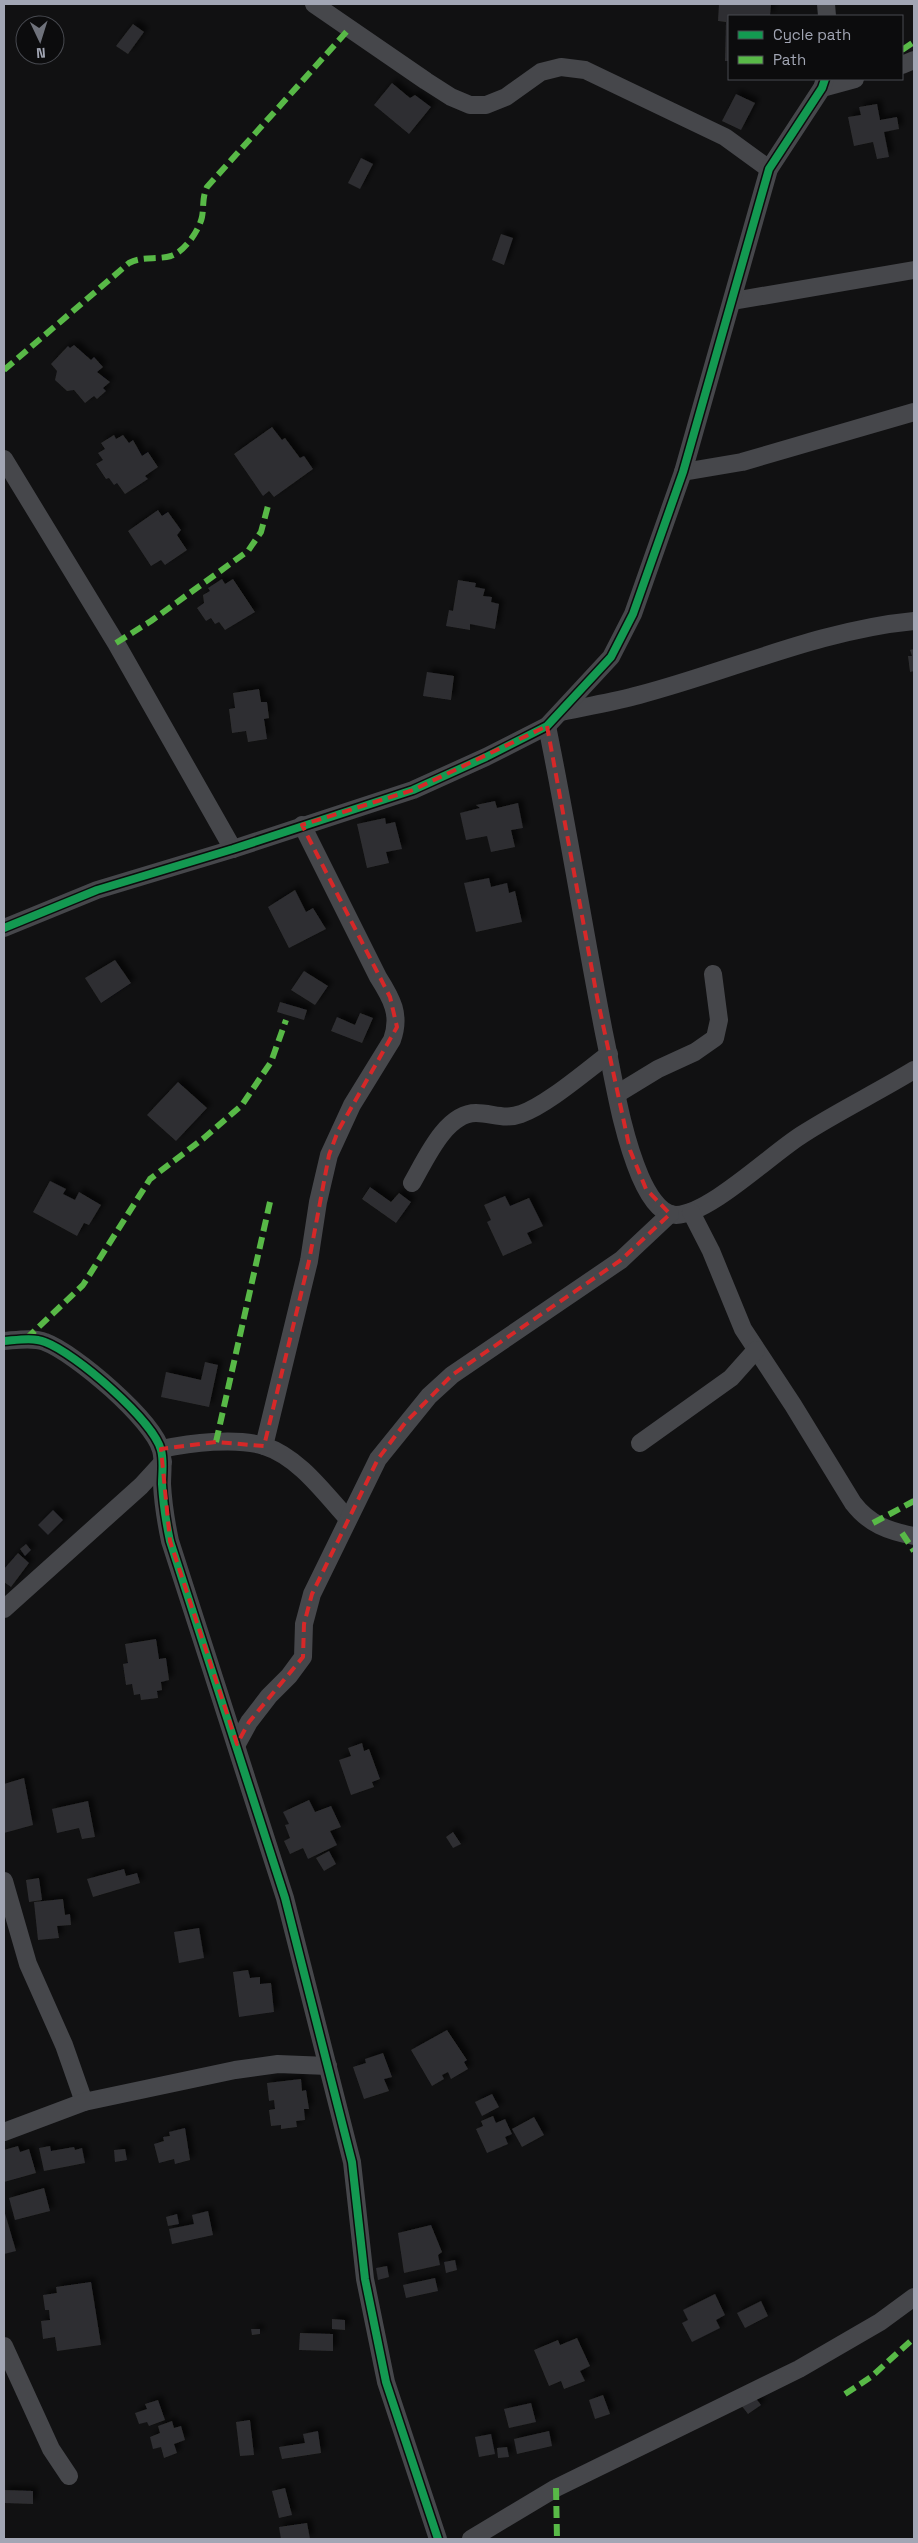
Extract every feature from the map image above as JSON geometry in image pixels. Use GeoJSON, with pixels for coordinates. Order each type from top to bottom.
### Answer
{"type":"FeatureCollection","features":[{"type":"Feature","properties":{"kind":"street"},"geometry":{"type":"LineString","coordinates":[[314,4],[426,81],[451,97],[470,105],[486,105],[506,97],[541,72],[561,67],[585,70],[725,137],[769,169]]}},
{"type":"Feature","properties":{"kind":"street"},"geometry":{"type":"LineString","coordinates":[[4,928],[97,890],[233,849],[413,790],[486,757],[547,726],[561,712],[610,657],[633,614],[683,472],[733,302],[769,169],[823,84],[849,80]]}},
{"type":"Feature","properties":{"kind":"street"},"geometry":{"type":"LineString","coordinates":[[733,302],[914,270]]}},
{"type":"Feature","properties":{"kind":"street"},"geometry":{"type":"LineString","coordinates":[[683,472],[742,462],[914,412]]}},
{"type":"Feature","properties":{"kind":"street"},"geometry":{"type":"LineString","coordinates":[[4,459],[116,643],[233,849]]}},
{"type":"Feature","properties":{"kind":"street"},"geometry":{"type":"LineString","coordinates":[[561,712],[639,696],[834,636],[914,621]]}},
{"type":"Feature","properties":{"kind":"street"},"geometry":{"type":"LineString","coordinates":[[547,726],[609,1054],[630,1150],[640,1176],[657,1204],[670,1214]]}},
{"type":"Feature","properties":{"kind":"street"},"geometry":{"type":"LineString","coordinates":[[264,1446],[309,1261],[318,1202],[329,1155],[338,1131],[392,1040],[397,1027],[397,1016],[390,997],[378,978],[302,826]]}},
{"type":"Feature","properties":{"kind":"street"},"geometry":{"type":"LineString","coordinates":[[618,1094],[658,1069],[695,1052],[715,1038],[719,1020],[713,974]]}},
{"type":"Feature","properties":{"kind":"street"},"geometry":{"type":"LineString","coordinates":[[412,1183],[435,1142],[443,1132],[462,1116],[476,1113],[512,1117],[531,1110],[609,1054]]}},
{"type":"Feature","properties":{"kind":"street"},"geometry":{"type":"LineString","coordinates":[[237,1744],[249,1722],[269,1696],[290,1676],[303,1657],[304,1624],[312,1594],[348,1519],[378,1459],[429,1396],[452,1375],[621,1260],[670,1214],[691,1212],[708,1203],[803,1134],[914,1070]]}},
{"type":"Feature","properties":{"kind":"street"},"geometry":{"type":"LineString","coordinates":[[691,1212],[711,1251],[735,1314],[756,1350],[793,1405],[837,1480],[862,1515],[886,1529],[914,1536]]}},
{"type":"Feature","properties":{"kind":"street"},"geometry":{"type":"LineString","coordinates":[[4,1341],[26,1339],[44,1341],[61,1349],[109,1387],[141,1419],[154,1436],[162,1455],[164,1514],[170,1541],[190,1611],[237,1744],[285,1898],[352,2162],[365,2279],[386,2382],[438,2539]]}},
{"type":"Feature","properties":{"kind":"street"},"geometry":{"type":"LineString","coordinates":[[640,1443],[731,1378],[756,1350]]}},
{"type":"Feature","properties":{"kind":"street"},"geometry":{"type":"LineString","coordinates":[[4,1609],[141,1486],[162,1455],[216,1442],[264,1446],[283,1456],[304,1472],[348,1519]]}},
{"type":"Feature","properties":{"kind":"street"},"geometry":{"type":"LineString","coordinates":[[4,1881],[28,1964],[64,2045],[84,2102]]}},
{"type":"Feature","properties":{"kind":"street"},"geometry":{"type":"LineString","coordinates":[[4,2132],[84,2102],[235,2070],[278,2064],[328,2066]]}},
{"type":"Feature","properties":{"kind":"street"},"geometry":{"type":"LineString","coordinates":[[471,2539],[556,2488],[800,2369],[880,2322],[914,2297]]}},
{"type":"Feature","properties":{"kind":"street"},"geometry":{"type":"LineString","coordinates":[[4,2346],[51,2450],[68,2476]]}},
{"type":"Feature","properties":{"kind":"highlighted area"},"geometry":{"type":"Polygon","coordinates":[[[547,726],[597,997],[630,1150],[646,1189],[670,1214],[621,1260],[452,1375],[405,1423],[378,1459],[312,1594],[304,1624],[303,1657],[249,1722],[237,1744],[170,1541],[161,1449],[216,1442],[264,1446],[309,1261],[329,1155],[338,1131],[397,1027],[390,997],[302,825],[413,790],[547,726]]]}},
{"type":"Feature","properties":{"kind":"building"},"geometry":{"type":"Polygon","coordinates":[[[719,4],[771,4],[770,15],[728,15],[728,61],[725,61],[726,22],[718,21],[719,4]]]}},
{"type":"Feature","properties":{"kind":"building"},"geometry":{"type":"Polygon","coordinates":[[[133,24],[144,32],[128,54],[116,46],[133,24]]]}},
{"type":"Feature","properties":{"kind":"building"},"geometry":{"type":"Polygon","coordinates":[[[392,83],[410,98],[415,95],[431,107],[409,134],[374,105],[392,83]]]}},
{"type":"Feature","properties":{"kind":"building"},"geometry":{"type":"Polygon","coordinates":[[[736,94],[755,103],[741,130],[722,121],[736,94]]]}},
{"type":"Feature","properties":{"kind":"building"},"geometry":{"type":"Polygon","coordinates":[[[877,104],[880,120],[897,117],[899,129],[884,132],[889,157],[877,159],[873,142],[854,146],[848,117],[861,115],[859,107],[877,104]]]}},
{"type":"Feature","properties":{"kind":"building"},"geometry":{"type":"Polygon","coordinates":[[[361,158],[373,164],[360,189],[348,183],[361,158]]]}},
{"type":"Feature","properties":{"kind":"building"},"geometry":{"type":"Polygon","coordinates":[[[501,234],[513,238],[504,265],[492,260],[501,234]]]}},
{"type":"Feature","properties":{"kind":"building"},"geometry":{"type":"Polygon","coordinates":[[[74,345],[91,360],[94,357],[103,367],[97,372],[110,382],[103,388],[106,391],[97,399],[94,396],[85,403],[74,390],[67,391],[55,380],[57,371],[51,364],[68,346],[70,348],[74,345]]]}},
{"type":"Feature","properties":{"kind":"building"},"geometry":{"type":"Polygon","coordinates":[[[272,427],[282,440],[285,438],[300,458],[304,456],[313,469],[274,497],[269,491],[263,496],[234,454],[272,427]]]}},
{"type":"Feature","properties":{"kind":"building"},"geometry":{"type":"Polygon","coordinates":[[[114,435],[116,439],[123,435],[129,443],[133,440],[142,456],[148,452],[158,467],[145,476],[148,479],[125,494],[117,483],[114,485],[109,478],[106,479],[96,464],[103,460],[98,453],[105,449],[101,443],[114,435]]]}},
{"type":"Feature","properties":{"kind":"building"},"geometry":{"type":"Polygon","coordinates":[[[158,510],[162,516],[168,512],[181,530],[177,535],[187,550],[165,565],[161,560],[151,566],[128,531],[158,510]]]}},
{"type":"Feature","properties":{"kind":"building"},"geometry":{"type":"Polygon","coordinates":[[[222,579],[225,584],[233,579],[255,612],[225,630],[219,622],[215,624],[211,618],[206,621],[197,608],[204,603],[203,595],[210,591],[208,588],[222,579]]]}},
{"type":"Feature","properties":{"kind":"building"},"geometry":{"type":"Polygon","coordinates":[[[458,580],[476,583],[475,587],[485,589],[483,596],[492,597],[491,602],[499,604],[495,629],[470,624],[470,630],[446,626],[449,610],[453,611],[458,580]]]}},
{"type":"Feature","properties":{"kind":"building"},"geometry":{"type":"Polygon","coordinates":[[[914,649],[914,671],[910,672],[908,656],[912,656],[910,650],[914,649]]]}},
{"type":"Feature","properties":{"kind":"building"},"geometry":{"type":"Polygon","coordinates":[[[427,672],[454,676],[451,700],[423,696],[427,672]]]}},
{"type":"Feature","properties":{"kind":"building"},"geometry":{"type":"Polygon","coordinates":[[[259,689],[261,702],[267,702],[269,718],[264,719],[267,739],[248,742],[246,731],[232,733],[229,709],[235,708],[233,693],[259,689]]]}},
{"type":"Feature","properties":{"kind":"building"},"geometry":{"type":"Polygon","coordinates":[[[495,801],[497,808],[518,803],[523,828],[511,830],[515,847],[491,852],[487,836],[466,840],[460,813],[480,808],[476,805],[495,801]]]}},
{"type":"Feature","properties":{"kind":"building"},"geometry":{"type":"Polygon","coordinates":[[[385,818],[386,824],[395,822],[402,849],[386,852],[389,863],[367,868],[357,824],[385,818]]]}},
{"type":"Feature","properties":{"kind":"building"},"geometry":{"type":"Polygon","coordinates":[[[489,878],[491,887],[507,883],[509,893],[515,891],[522,922],[476,932],[464,883],[489,878]]]}},
{"type":"Feature","properties":{"kind":"building"},"geometry":{"type":"Polygon","coordinates":[[[295,890],[306,912],[313,908],[326,929],[289,948],[268,907],[295,890]]]}},
{"type":"Feature","properties":{"kind":"building"},"geometry":{"type":"Polygon","coordinates":[[[115,960],[131,983],[101,1003],[85,978],[115,960]]]}},
{"type":"Feature","properties":{"kind":"building"},"geometry":{"type":"Polygon","coordinates":[[[304,971],[328,986],[315,1005],[291,990],[304,971]]]}},
{"type":"Feature","properties":{"kind":"building"},"geometry":{"type":"Polygon","coordinates":[[[280,1002],[307,1010],[304,1020],[277,1012],[280,1002]]]}},
{"type":"Feature","properties":{"kind":"building"},"geometry":{"type":"Polygon","coordinates":[[[360,1013],[373,1018],[362,1043],[331,1031],[337,1017],[355,1025],[360,1013]]]}},
{"type":"Feature","properties":{"kind":"building"},"geometry":{"type":"Polygon","coordinates":[[[178,1082],[207,1108],[176,1141],[147,1115],[178,1082]]]}},
{"type":"Feature","properties":{"kind":"building"},"geometry":{"type":"Polygon","coordinates":[[[50,1181],[66,1189],[63,1194],[75,1200],[79,1192],[101,1205],[89,1225],[84,1223],[77,1236],[33,1212],[50,1181]]]}},
{"type":"Feature","properties":{"kind":"building"},"geometry":{"type":"Polygon","coordinates":[[[370,1187],[391,1202],[399,1193],[411,1202],[396,1223],[362,1199],[370,1187]]]}},
{"type":"Feature","properties":{"kind":"building"},"geometry":{"type":"Polygon","coordinates":[[[505,1196],[510,1206],[529,1198],[543,1226],[527,1233],[532,1243],[503,1256],[487,1222],[491,1220],[484,1205],[505,1196]]]}},
{"type":"Feature","properties":{"kind":"building"},"geometry":{"type":"Polygon","coordinates":[[[205,1362],[218,1365],[209,1407],[161,1397],[166,1372],[201,1380],[205,1362]]]}},
{"type":"Feature","properties":{"kind":"building"},"geometry":{"type":"Polygon","coordinates":[[[53,1510],[63,1520],[48,1535],[38,1525],[53,1510]]]}},
{"type":"Feature","properties":{"kind":"building"},"geometry":{"type":"Polygon","coordinates":[[[26,1544],[31,1550],[25,1556],[20,1549],[26,1544]]]}},
{"type":"Feature","properties":{"kind":"building"},"geometry":{"type":"Polygon","coordinates":[[[18,1553],[29,1563],[11,1587],[4,1582],[4,1569],[18,1553]]]}},
{"type":"Feature","properties":{"kind":"building"},"geometry":{"type":"Polygon","coordinates":[[[156,1639],[159,1659],[166,1658],[169,1680],[161,1682],[162,1690],[157,1691],[158,1698],[141,1700],[140,1694],[134,1695],[132,1684],[126,1685],[123,1664],[128,1663],[125,1644],[156,1639]]]}},
{"type":"Feature","properties":{"kind":"building"},"geometry":{"type":"Polygon","coordinates":[[[362,1743],[364,1751],[369,1749],[380,1779],[372,1782],[374,1787],[351,1795],[339,1760],[351,1756],[348,1748],[362,1743]]]}},
{"type":"Feature","properties":{"kind":"building"},"geometry":{"type":"Polygon","coordinates":[[[24,1778],[33,1825],[4,1833],[4,1784],[24,1778]]]}},
{"type":"Feature","properties":{"kind":"building"},"geometry":{"type":"Polygon","coordinates":[[[309,1800],[315,1812],[331,1806],[341,1827],[330,1831],[337,1845],[308,1859],[303,1848],[290,1854],[284,1841],[290,1838],[285,1825],[289,1824],[283,1812],[309,1800]]]}},
{"type":"Feature","properties":{"kind":"building"},"geometry":{"type":"Polygon","coordinates":[[[88,1801],[95,1837],[82,1839],[79,1828],[57,1833],[52,1809],[88,1801]]]}},
{"type":"Feature","properties":{"kind":"building"},"geometry":{"type":"Polygon","coordinates":[[[453,1832],[461,1844],[453,1848],[446,1837],[453,1832]]]}},
{"type":"Feature","properties":{"kind":"building"},"geometry":{"type":"Polygon","coordinates":[[[329,1851],[336,1864],[324,1871],[316,1858],[329,1851]]]}},
{"type":"Feature","properties":{"kind":"building"},"geometry":{"type":"Polygon","coordinates":[[[124,1869],[126,1876],[137,1873],[140,1883],[93,1897],[87,1879],[124,1869]]]}},
{"type":"Feature","properties":{"kind":"building"},"geometry":{"type":"Polygon","coordinates":[[[39,1878],[42,1900],[29,1902],[26,1880],[39,1878]]]}},
{"type":"Feature","properties":{"kind":"building"},"geometry":{"type":"Polygon","coordinates":[[[63,1899],[65,1915],[70,1914],[71,1925],[57,1926],[59,1938],[38,1940],[34,1902],[63,1899]]]}},
{"type":"Feature","properties":{"kind":"building"},"geometry":{"type":"Polygon","coordinates":[[[199,1928],[204,1958],[179,1963],[174,1932],[199,1928]]]}},
{"type":"Feature","properties":{"kind":"building"},"geometry":{"type":"Polygon","coordinates":[[[248,1970],[250,1978],[260,1977],[260,1984],[271,1983],[274,2012],[239,2017],[233,1972],[248,1970]]]}},
{"type":"Feature","properties":{"kind":"building"},"geometry":{"type":"Polygon","coordinates":[[[447,2030],[467,2060],[464,2062],[468,2069],[451,2079],[448,2072],[442,2075],[444,2079],[432,2086],[411,2050],[447,2030]]]}},
{"type":"Feature","properties":{"kind":"building"},"geometry":{"type":"Polygon","coordinates":[[[383,2053],[392,2077],[384,2079],[389,2091],[364,2099],[353,2067],[366,2063],[365,2059],[383,2053]]]}},
{"type":"Feature","properties":{"kind":"building"},"geometry":{"type":"Polygon","coordinates":[[[301,2079],[302,2091],[306,2090],[309,2109],[304,2109],[305,2120],[296,2121],[297,2127],[281,2129],[281,2125],[271,2126],[269,2110],[275,2109],[274,2100],[269,2101],[267,2083],[301,2079]]]}},
{"type":"Feature","properties":{"kind":"building"},"geometry":{"type":"Polygon","coordinates":[[[492,2094],[499,2107],[482,2116],[475,2102],[492,2094]]]}},
{"type":"Feature","properties":{"kind":"building"},"geometry":{"type":"Polygon","coordinates":[[[493,2116],[496,2123],[505,2119],[512,2134],[505,2137],[508,2144],[487,2153],[476,2129],[483,2126],[481,2121],[493,2116]]]}},
{"type":"Feature","properties":{"kind":"building"},"geometry":{"type":"Polygon","coordinates":[[[534,2117],[544,2135],[522,2147],[512,2129],[534,2117]]]}},
{"type":"Feature","properties":{"kind":"building"},"geometry":{"type":"Polygon","coordinates":[[[185,2128],[190,2160],[175,2164],[174,2159],[159,2163],[154,2144],[164,2141],[163,2137],[170,2136],[169,2132],[185,2128]]]}},
{"type":"Feature","properties":{"kind":"building"},"geometry":{"type":"Polygon","coordinates":[[[18,2146],[20,2152],[29,2149],[36,2173],[4,2182],[4,2150],[18,2146]]]}},
{"type":"Feature","properties":{"kind":"building"},"geometry":{"type":"Polygon","coordinates":[[[50,2146],[51,2151],[74,2147],[75,2150],[82,2148],[85,2163],[44,2171],[39,2148],[50,2146]]]}},
{"type":"Feature","properties":{"kind":"building"},"geometry":{"type":"Polygon","coordinates":[[[125,2149],[127,2160],[115,2162],[114,2150],[125,2149]]]}},
{"type":"Feature","properties":{"kind":"building"},"geometry":{"type":"Polygon","coordinates":[[[44,2188],[50,2211],[15,2220],[9,2198],[44,2188]]]}},
{"type":"Feature","properties":{"kind":"building"},"geometry":{"type":"Polygon","coordinates":[[[4,2210],[16,2251],[4,2254],[4,2210]]]}},
{"type":"Feature","properties":{"kind":"building"},"geometry":{"type":"Polygon","coordinates":[[[208,2211],[213,2235],[172,2244],[169,2229],[194,2224],[192,2215],[208,2211]]]}},
{"type":"Feature","properties":{"kind":"building"},"geometry":{"type":"Polygon","coordinates":[[[177,2214],[179,2224],[168,2226],[166,2217],[177,2214]]]}},
{"type":"Feature","properties":{"kind":"building"},"geometry":{"type":"Polygon","coordinates":[[[431,2225],[442,2252],[438,2255],[440,2265],[404,2273],[398,2233],[431,2225]]]}},
{"type":"Feature","properties":{"kind":"building"},"geometry":{"type":"Polygon","coordinates":[[[455,2260],[457,2270],[446,2273],[444,2262],[455,2260]]]}},
{"type":"Feature","properties":{"kind":"building"},"geometry":{"type":"Polygon","coordinates":[[[387,2266],[389,2277],[378,2280],[376,2268],[387,2266]]]}},
{"type":"Feature","properties":{"kind":"building"},"geometry":{"type":"Polygon","coordinates":[[[435,2278],[438,2291],[406,2298],[403,2285],[435,2278]]]}},
{"type":"Feature","properties":{"kind":"building"},"geometry":{"type":"Polygon","coordinates":[[[91,2282],[101,2345],[57,2351],[55,2337],[43,2339],[41,2321],[50,2320],[49,2310],[45,2310],[43,2295],[57,2293],[56,2287],[91,2282]]]}},
{"type":"Feature","properties":{"kind":"building"},"geometry":{"type":"Polygon","coordinates":[[[715,2294],[725,2315],[716,2320],[720,2328],[692,2342],[682,2323],[688,2320],[683,2310],[715,2294]]]}},
{"type":"Feature","properties":{"kind":"building"},"geometry":{"type":"Polygon","coordinates":[[[761,2301],[768,2316],[745,2328],[737,2313],[761,2301]]]}},
{"type":"Feature","properties":{"kind":"building"},"geometry":{"type":"Polygon","coordinates":[[[332,2319],[345,2320],[345,2330],[332,2329],[332,2319]]]}},
{"type":"Feature","properties":{"kind":"building"},"geometry":{"type":"Polygon","coordinates":[[[251,2329],[260,2329],[260,2334],[252,2335],[251,2329]]]}},
{"type":"Feature","properties":{"kind":"building"},"geometry":{"type":"Polygon","coordinates":[[[300,2333],[333,2334],[333,2351],[299,2350],[300,2333]]]}},
{"type":"Feature","properties":{"kind":"building"},"geometry":{"type":"Polygon","coordinates":[[[577,2338],[590,2366],[580,2371],[585,2381],[564,2389],[561,2381],[549,2386],[534,2350],[558,2340],[560,2345],[577,2338]]]}},
{"type":"Feature","properties":{"kind":"building"},"geometry":{"type":"Polygon","coordinates":[[[603,2395],[610,2414],[595,2419],[589,2400],[603,2395]]]}},
{"type":"Feature","properties":{"kind":"building"},"geometry":{"type":"Polygon","coordinates":[[[754,2396],[761,2405],[748,2414],[741,2405],[754,2396]]]}},
{"type":"Feature","properties":{"kind":"building"},"geometry":{"type":"Polygon","coordinates":[[[158,2400],[165,2420],[149,2426],[147,2422],[139,2424],[135,2413],[147,2409],[145,2404],[158,2400]]]}},
{"type":"Feature","properties":{"kind":"building"},"geometry":{"type":"Polygon","coordinates":[[[531,2403],[536,2422],[509,2428],[504,2409],[531,2403]]]}},
{"type":"Feature","properties":{"kind":"building"},"geometry":{"type":"Polygon","coordinates":[[[250,2420],[254,2455],[240,2456],[236,2422],[250,2420]]]}},
{"type":"Feature","properties":{"kind":"building"},"geometry":{"type":"Polygon","coordinates":[[[172,2421],[174,2428],[181,2426],[185,2440],[174,2444],[177,2453],[164,2458],[161,2447],[153,2449],[150,2437],[160,2433],[158,2426],[172,2421]]]}},
{"type":"Feature","properties":{"kind":"building"},"geometry":{"type":"Polygon","coordinates":[[[318,2431],[321,2453],[282,2459],[279,2447],[305,2443],[303,2434],[318,2431]]]}},
{"type":"Feature","properties":{"kind":"building"},"geometry":{"type":"Polygon","coordinates":[[[549,2431],[552,2446],[517,2454],[514,2439],[549,2431]]]}},
{"type":"Feature","properties":{"kind":"building"},"geometry":{"type":"Polygon","coordinates":[[[491,2434],[495,2454],[479,2457],[475,2437],[491,2434]]]}},
{"type":"Feature","properties":{"kind":"building"},"geometry":{"type":"Polygon","coordinates":[[[507,2447],[509,2457],[498,2458],[497,2448],[507,2447]]]}},
{"type":"Feature","properties":{"kind":"building"},"geometry":{"type":"Polygon","coordinates":[[[285,2488],[292,2515],[279,2518],[272,2491],[285,2488]]]}},
{"type":"Feature","properties":{"kind":"building"},"geometry":{"type":"Polygon","coordinates":[[[4,2490],[33,2491],[33,2504],[4,2503],[4,2490]]]}},
{"type":"Feature","properties":{"kind":"building"},"geometry":{"type":"Polygon","coordinates":[[[307,2523],[310,2539],[281,2539],[279,2527],[307,2523]]]}},
{"type":"Feature","properties":{"kind":"marked path"},"geometry":{"type":"LineString","coordinates":[[4,370],[129,263],[171,256],[186,246],[200,223],[207,187],[349,29]]}},
{"type":"Feature","properties":{"kind":"marked path"},"geometry":{"type":"LineString","coordinates":[[903,49],[914,42]]}},
{"type":"Feature","properties":{"kind":"marked path"},"geometry":{"type":"LineString","coordinates":[[116,643],[151,621],[248,551],[261,532],[269,502]]}},
{"type":"Feature","properties":{"kind":"marked path"},"geometry":{"type":"LineString","coordinates":[[26,1339],[83,1285],[150,1179],[204,1138],[242,1105],[271,1062],[286,1020]]}},
{"type":"Feature","properties":{"kind":"marked path"},"geometry":{"type":"LineString","coordinates":[[216,1442],[270,1202]]}},
{"type":"Feature","properties":{"kind":"marked path"},"geometry":{"type":"LineString","coordinates":[[873,1523],[914,1501]]}},
{"type":"Feature","properties":{"kind":"marked path"},"geometry":{"type":"LineString","coordinates":[[902,1533],[914,1551]]}},
{"type":"Feature","properties":{"kind":"marked path"},"geometry":{"type":"LineString","coordinates":[[845,2394],[871,2377],[914,2338]]}},
{"type":"Feature","properties":{"kind":"marked path"},"geometry":{"type":"LineString","coordinates":[[556,2488],[557,2539]]}},
{"type":"Feature","properties":{"kind":"cycle path"},"geometry":{"type":"LineString","coordinates":[[4,928],[97,890],[233,849],[413,790],[486,757],[547,726],[611,657],[633,614],[683,472],[769,169],[822,88],[825,80]]}},
{"type":"Feature","properties":{"kind":"cycle path"},"geometry":{"type":"LineString","coordinates":[[4,1341],[40,1340],[75,1359],[129,1406],[155,1437],[161,1450],[163,1498],[170,1541],[285,1898],[352,2162],[365,2279],[386,2382],[438,2539]]}}]}
